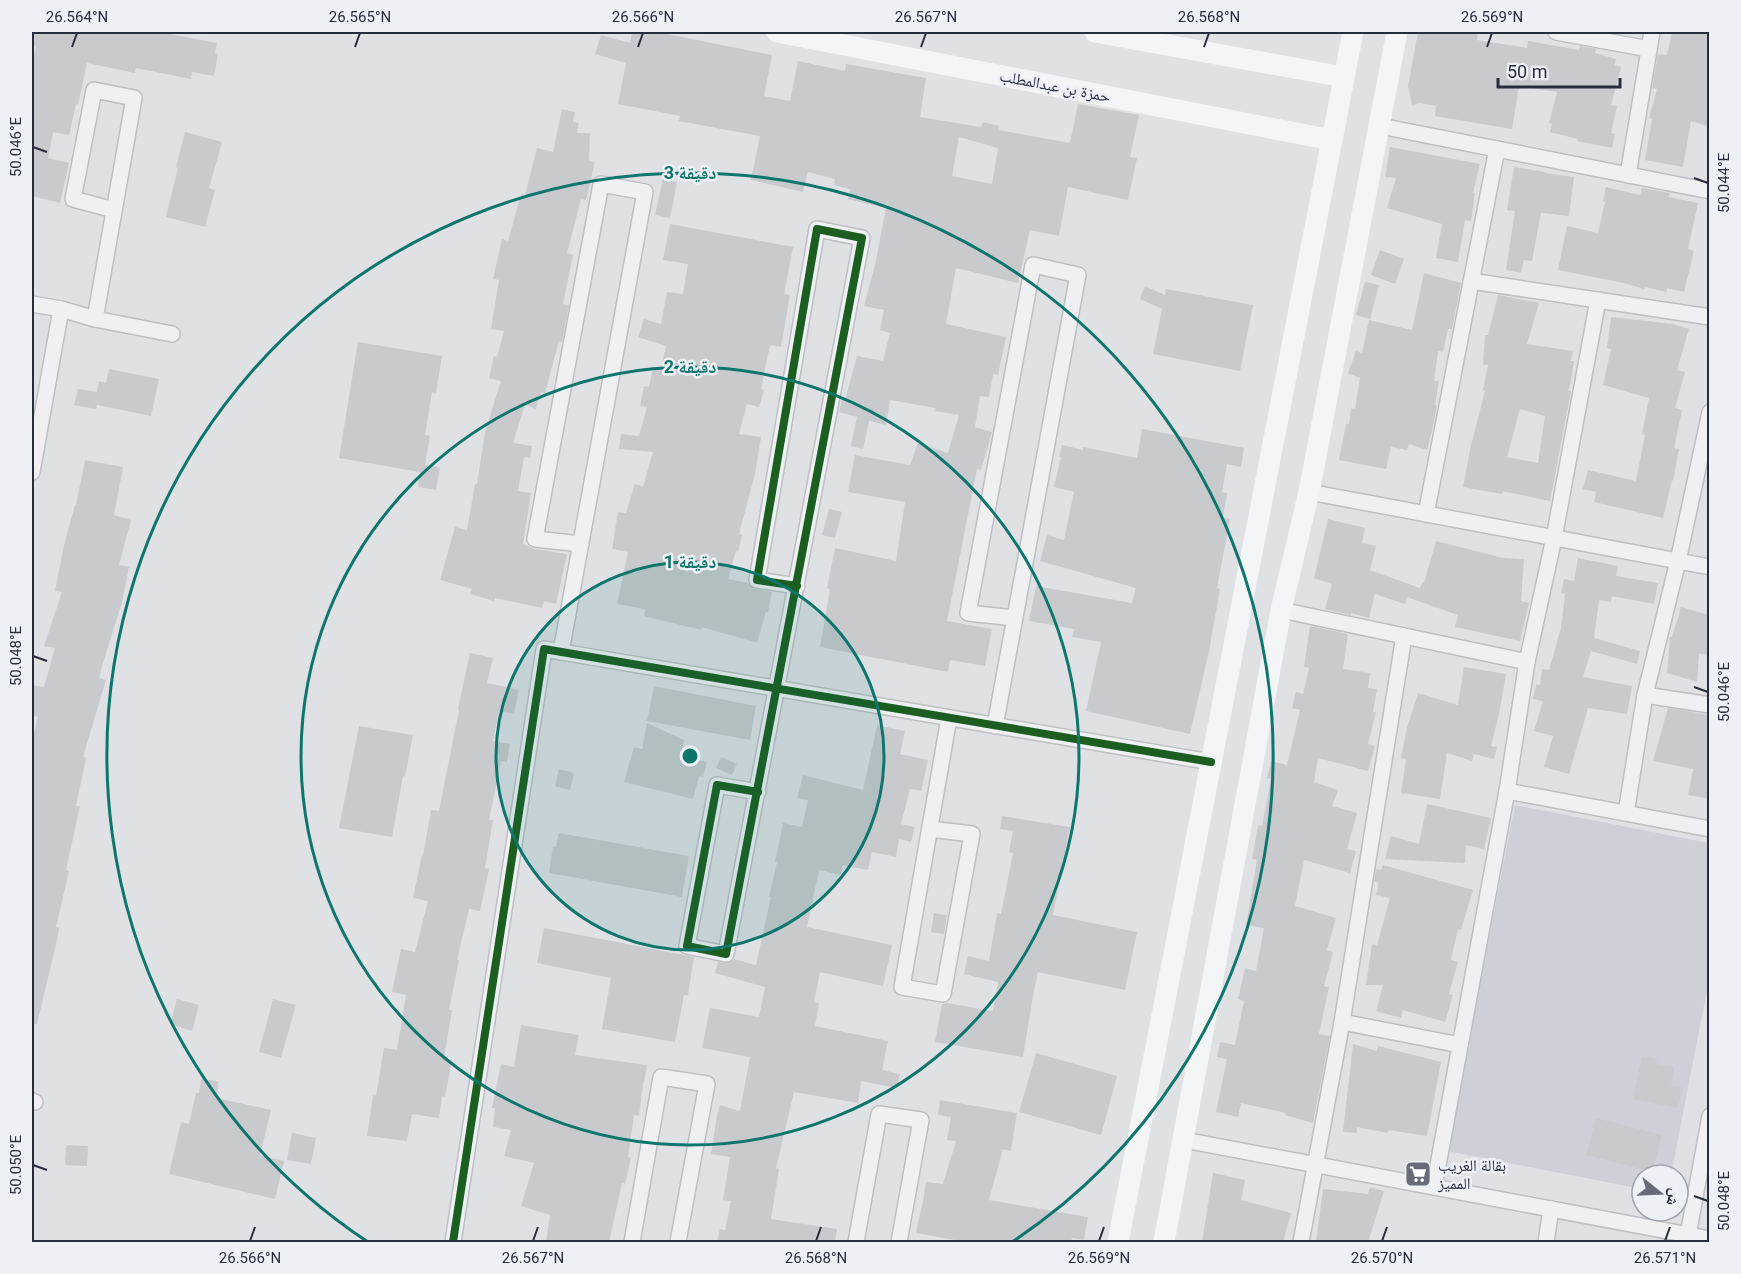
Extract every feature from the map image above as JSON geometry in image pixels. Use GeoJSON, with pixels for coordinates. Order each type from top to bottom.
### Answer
{"type":"FeatureCollection","features":[{"type":"Feature","properties":{"kind":"street","name":"حمزة بن عبدالمطلب"},"geometry":{"type":"LineString","coordinates":[[777,32],[1332,140]]}},
{"type":"Feature","properties":{"kind":"street"},"geometry":{"type":"LineString","coordinates":[[1095,32],[1344,77]]}},
{"type":"Feature","properties":{"kind":"street"},"geometry":{"type":"LineString","coordinates":[[1118,1242],[1353,32]]}},
{"type":"Feature","properties":{"kind":"street"},"geometry":{"type":"LineString","coordinates":[[1164,1242],[1281,610],[1309,492],[1397,32]]}},
{"type":"Feature","properties":{"kind":"street"},"geometry":{"type":"LineString","coordinates":[[1556,32],[1649,49]]}},
{"type":"Feature","properties":{"kind":"street"},"geometry":{"type":"LineString","coordinates":[[1628,175],[1652,32]]}},
{"type":"Feature","properties":{"kind":"street"},"geometry":{"type":"LineString","coordinates":[[95,319],[134,98],[94,90],[73,199],[114,210]]}},
{"type":"Feature","properties":{"kind":"street"},"geometry":{"type":"LineString","coordinates":[[1380,126],[1710,191]]}},
{"type":"Feature","properties":{"kind":"street"},"geometry":{"type":"LineString","coordinates":[[1426,514],[1497,148]]}},
{"type":"Feature","properties":{"kind":"street"},"geometry":{"type":"LineString","coordinates":[[561,652],[645,192],[602,184],[535,539],[580,544]]}},
{"type":"Feature","properties":{"kind":"street"},"geometry":{"type":"LineString","coordinates":[[758,792],[717,785],[687,946],[726,954],[758,792],[778,688],[862,238],[817,229],[756,580],[797,586]]}},
{"type":"Feature","properties":{"kind":"street"},"geometry":{"type":"LineString","coordinates":[[995,726],[1015,618],[1078,275],[1033,265],[968,613],[1015,618]]}},
{"type":"Feature","properties":{"kind":"street"},"geometry":{"type":"LineString","coordinates":[[1471,281],[1710,317]]}},
{"type":"Feature","properties":{"kind":"street"},"geometry":{"type":"LineString","coordinates":[[1434,1187],[1507,791],[1527,662],[1554,538],[1598,300]]}},
{"type":"Feature","properties":{"kind":"street"},"geometry":{"type":"LineString","coordinates":[[32,304],[172,334]]}},
{"type":"Feature","properties":{"kind":"street"},"geometry":{"type":"LineString","coordinates":[[32,472],[61,309]]}},
{"type":"Feature","properties":{"kind":"street"},"geometry":{"type":"LineString","coordinates":[[1626,813],[1645,695],[1678,561],[1710,412]]}},
{"type":"Feature","properties":{"kind":"street"},"geometry":{"type":"LineString","coordinates":[[1309,492],[1710,567]]}},
{"type":"Feature","properties":{"kind":"street"},"geometry":{"type":"LineString","coordinates":[[1281,610],[1527,662]]}},
{"type":"Feature","properties":{"kind":"street"},"geometry":{"type":"LineString","coordinates":[[1301,1242],[1342,1022],[1404,636]]}},
{"type":"Feature","properties":{"kind":"street"},"geometry":{"type":"LineString","coordinates":[[453,1242],[544,649],[1211,762]]}},
{"type":"Feature","properties":{"kind":"street"},"geometry":{"type":"LineString","coordinates":[[1645,695],[1710,705]]}},
{"type":"Feature","properties":{"kind":"street"},"geometry":{"type":"LineString","coordinates":[[930,829],[972,834],[943,994],[902,987],[949,718]]}},
{"type":"Feature","properties":{"kind":"street"},"geometry":{"type":"LineString","coordinates":[[1507,791],[1710,829]]}},
{"type":"Feature","properties":{"kind":"street"},"geometry":{"type":"LineString","coordinates":[[1342,1022],[1460,1045]]}},
{"type":"Feature","properties":{"kind":"street"},"geometry":{"type":"LineString","coordinates":[[632,1242],[662,1077],[707,1084],[678,1242]]}},
{"type":"Feature","properties":{"kind":"street"},"geometry":{"type":"LineString","coordinates":[[856,1242],[879,1114],[921,1120],[899,1242]]}},
{"type":"Feature","properties":{"kind":"street"},"geometry":{"type":"LineString","coordinates":[[1688,1235],[1710,1116]]}},
{"type":"Feature","properties":{"kind":"street"},"geometry":{"type":"LineString","coordinates":[[1184,1140],[1710,1239]]}},
{"type":"Feature","properties":{"kind":"street"},"geometry":{"type":"LineString","coordinates":[[1546,1242],[1551,1209]]}},
{"type":"Feature","properties":{"kind":"shaded area"},"geometry":{"type":"Polygon","coordinates":[[[1515,805],[1709,843],[1709,980],[1673,1163],[1630,1163],[1630,1187],[1447,1151],[1515,805]]]}},
{"type":"Feature","properties":{"kind":"building"},"geometry":{"type":"Polygon","coordinates":[[[32,32],[159,32],[217,43],[215,53],[218,54],[214,76],[192,72],[191,79],[136,68],[135,73],[87,63],[69,135],[53,132],[48,158],[69,163],[60,203],[32,196],[32,65],[36,46],[32,45],[32,32]]]}},
{"type":"Feature","properties":{"kind":"building"},"geometry":{"type":"Polygon","coordinates":[[[632,32],[657,32],[772,55],[764,96],[790,101],[798,61],[845,71],[846,64],[926,78],[920,117],[981,127],[983,122],[999,126],[998,130],[1070,143],[1078,104],[1139,115],[1130,157],[1137,158],[1128,200],[1068,187],[1059,236],[1030,230],[1018,283],[956,268],[946,324],[1006,337],[998,375],[993,374],[989,397],[980,396],[975,427],[992,432],[981,470],[977,469],[947,621],[992,629],[985,666],[950,660],[948,672],[820,647],[830,589],[827,588],[835,548],[896,561],[905,502],[848,492],[855,455],[910,465],[918,443],[948,453],[959,415],[935,411],[936,408],[890,400],[886,425],[869,421],[863,449],[851,446],[857,417],[839,412],[842,399],[845,400],[857,356],[883,361],[890,333],[880,330],[884,310],[864,306],[886,208],[848,199],[850,189],[834,185],[835,179],[808,172],[803,192],[751,180],[760,136],[679,121],[680,116],[618,104],[626,63],[595,54],[601,35],[630,43],[632,32]],[[959,137],[952,176],[992,184],[998,148],[959,137]]]}},
{"type":"Feature","properties":{"kind":"building"},"geometry":{"type":"Polygon","coordinates":[[[1418,32],[1478,32],[1477,40],[1527,48],[1528,41],[1579,50],[1580,46],[1596,49],[1595,53],[1616,59],[1615,65],[1621,67],[1611,105],[1617,106],[1611,133],[1615,134],[1612,148],[1577,141],[1578,139],[1550,132],[1552,124],[1549,123],[1557,92],[1519,86],[1512,129],[1435,116],[1436,106],[1420,103],[1412,105],[1408,86],[1418,32]]]}},
{"type":"Feature","properties":{"kind":"building"},"geometry":{"type":"Polygon","coordinates":[[[1672,32],[1710,32],[1710,127],[1691,121],[1683,167],[1645,160],[1652,119],[1649,118],[1657,89],[1652,88],[1658,54],[1667,55],[1672,32]]]}},
{"type":"Feature","properties":{"kind":"building"},"geometry":{"type":"Polygon","coordinates":[[[562,109],[575,112],[573,122],[579,123],[577,133],[590,133],[589,161],[595,162],[586,200],[581,199],[567,253],[573,255],[563,304],[569,305],[562,342],[559,341],[545,393],[541,392],[536,409],[525,405],[513,443],[532,446],[530,458],[524,457],[518,491],[531,493],[523,544],[534,549],[567,554],[556,604],[544,601],[542,608],[495,598],[494,601],[470,594],[472,589],[440,580],[455,527],[467,530],[485,432],[501,381],[489,378],[494,356],[497,357],[504,331],[491,329],[499,280],[493,279],[502,239],[508,241],[521,194],[525,195],[537,148],[553,152],[562,109]]]}},
{"type":"Feature","properties":{"kind":"building"},"geometry":{"type":"Polygon","coordinates":[[[185,132],[222,142],[209,188],[215,190],[205,227],[166,217],[185,132]]]}},
{"type":"Feature","properties":{"kind":"building"},"geometry":{"type":"Polygon","coordinates":[[[1390,147],[1480,164],[1473,193],[1475,194],[1471,221],[1465,220],[1458,262],[1436,258],[1442,224],[1387,208],[1396,178],[1385,177],[1390,147]]]}},
{"type":"Feature","properties":{"kind":"building"},"geometry":{"type":"Polygon","coordinates":[[[1514,167],[1574,177],[1569,216],[1541,213],[1532,261],[1524,260],[1521,273],[1506,270],[1515,211],[1507,210],[1514,167]]]}},
{"type":"Feature","properties":{"kind":"building"},"geometry":{"type":"Polygon","coordinates":[[[663,179],[677,182],[670,218],[655,215],[663,179]]]}},
{"type":"Feature","properties":{"kind":"building"},"geometry":{"type":"Polygon","coordinates":[[[1606,187],[1640,195],[1642,188],[1670,193],[1669,197],[1698,203],[1688,249],[1694,251],[1684,292],[1667,288],[1666,292],[1645,287],[1644,289],[1558,270],[1567,226],[1598,233],[1606,187]]]}},
{"type":"Feature","properties":{"kind":"building"},"geometry":{"type":"Polygon","coordinates":[[[670,224],[793,247],[784,294],[790,295],[781,347],[770,345],[761,389],[764,390],[759,407],[747,404],[739,434],[761,437],[755,474],[739,534],[742,535],[728,579],[748,583],[755,589],[772,592],[768,612],[766,612],[757,643],[702,627],[701,630],[644,616],[645,609],[617,604],[628,552],[612,549],[618,512],[626,513],[635,484],[643,487],[653,452],[619,449],[621,434],[639,436],[647,407],[640,406],[644,386],[649,387],[653,367],[661,369],[666,346],[638,337],[644,319],[661,324],[667,292],[683,294],[688,264],[663,260],[670,224]]]}},
{"type":"Feature","properties":{"kind":"building"},"geometry":{"type":"Polygon","coordinates":[[[1380,250],[1404,259],[1395,284],[1371,275],[1380,250]]]}},
{"type":"Feature","properties":{"kind":"building"},"geometry":{"type":"Polygon","coordinates":[[[1424,273],[1461,283],[1452,329],[1448,329],[1443,352],[1438,351],[1434,381],[1439,381],[1435,405],[1437,405],[1427,450],[1409,444],[1407,450],[1391,447],[1386,469],[1339,460],[1351,408],[1355,409],[1360,378],[1348,373],[1356,351],[1362,353],[1369,320],[1412,330],[1424,273]]]}},
{"type":"Feature","properties":{"kind":"building"},"geometry":{"type":"Polygon","coordinates":[[[1365,282],[1379,285],[1370,319],[1356,315],[1365,282]]]}},
{"type":"Feature","properties":{"kind":"building"},"geometry":{"type":"Polygon","coordinates":[[[1145,286],[1165,295],[1166,289],[1253,305],[1240,371],[1153,354],[1162,309],[1140,299],[1145,286]]]}},
{"type":"Feature","properties":{"kind":"building"},"geometry":{"type":"Polygon","coordinates":[[[1498,295],[1539,303],[1527,344],[1573,351],[1571,361],[1574,361],[1569,391],[1571,391],[1550,501],[1502,491],[1502,494],[1463,487],[1485,391],[1483,390],[1488,365],[1483,365],[1485,335],[1488,335],[1498,295]],[[1520,409],[1507,457],[1538,463],[1545,416],[1520,409]]]}},
{"type":"Feature","properties":{"kind":"building"},"geometry":{"type":"Polygon","coordinates":[[[1611,317],[1672,324],[1689,329],[1677,370],[1685,372],[1675,408],[1682,410],[1674,448],[1679,449],[1663,518],[1594,502],[1596,492],[1583,489],[1588,470],[1636,481],[1645,435],[1642,434],[1649,398],[1603,385],[1611,349],[1607,348],[1611,317]]]}},
{"type":"Feature","properties":{"kind":"building"},"geometry":{"type":"Polygon","coordinates":[[[358,342],[442,356],[436,393],[432,392],[425,435],[430,436],[425,465],[440,467],[436,490],[418,487],[420,472],[339,458],[358,342]]]}},
{"type":"Feature","properties":{"kind":"building"},"geometry":{"type":"Polygon","coordinates":[[[109,369],[159,379],[151,416],[97,405],[96,409],[74,405],[78,389],[97,392],[99,381],[106,383],[109,369]]]}},
{"type":"Feature","properties":{"kind":"building"},"geometry":{"type":"Polygon","coordinates":[[[1142,429],[1244,448],[1241,467],[1227,464],[1222,492],[1227,493],[1223,517],[1230,519],[1217,588],[1220,589],[1209,651],[1190,734],[1086,711],[1101,642],[1072,637],[1074,629],[1029,621],[1036,586],[1132,603],[1136,588],[1040,561],[1047,535],[1064,540],[1074,492],[1054,487],[1062,445],[1137,458],[1142,429]]]}},
{"type":"Feature","properties":{"kind":"building"},"geometry":{"type":"Polygon","coordinates":[[[85,460],[123,467],[114,515],[131,520],[119,565],[129,567],[122,602],[99,678],[106,680],[83,757],[86,758],[76,806],[80,806],[66,870],[69,871],[56,927],[59,928],[57,940],[37,1024],[32,1024],[32,740],[38,717],[32,715],[32,685],[44,687],[55,648],[44,646],[62,592],[55,591],[85,460]]]}},
{"type":"Feature","properties":{"kind":"building"},"geometry":{"type":"Polygon","coordinates":[[[829,509],[842,512],[835,538],[822,535],[829,509]]]}},
{"type":"Feature","properties":{"kind":"building"},"geometry":{"type":"Polygon","coordinates":[[[1328,519],[1365,528],[1362,543],[1376,546],[1370,570],[1420,588],[1424,583],[1436,541],[1503,558],[1524,559],[1521,601],[1529,603],[1520,641],[1455,627],[1458,615],[1407,597],[1405,604],[1375,594],[1369,618],[1325,609],[1332,584],[1314,578],[1328,519]]]}},
{"type":"Feature","properties":{"kind":"building"},"geometry":{"type":"Polygon","coordinates":[[[1578,558],[1618,566],[1616,576],[1658,583],[1654,604],[1612,596],[1611,602],[1599,600],[1594,638],[1640,651],[1637,664],[1591,651],[1583,677],[1632,686],[1627,714],[1588,708],[1569,774],[1544,767],[1553,736],[1534,731],[1543,701],[1533,699],[1536,684],[1540,685],[1542,669],[1549,670],[1561,628],[1565,594],[1561,593],[1564,579],[1574,581],[1578,558]]]}},
{"type":"Feature","properties":{"kind":"building"},"geometry":{"type":"Polygon","coordinates":[[[1681,607],[1710,615],[1707,654],[1699,654],[1697,682],[1667,673],[1670,637],[1672,637],[1681,607]]]}},
{"type":"Feature","properties":{"kind":"building"},"geometry":{"type":"Polygon","coordinates":[[[1310,626],[1348,634],[1343,669],[1370,673],[1368,688],[1377,689],[1373,712],[1376,712],[1368,744],[1375,746],[1368,771],[1318,758],[1314,782],[1338,790],[1332,806],[1357,813],[1347,849],[1356,851],[1350,873],[1304,860],[1295,906],[1336,918],[1327,950],[1333,952],[1324,986],[1329,987],[1319,1034],[1330,1036],[1313,1123],[1285,1115],[1286,1113],[1241,1103],[1238,1117],[1216,1112],[1227,1059],[1217,1057],[1220,1042],[1235,1045],[1244,1001],[1238,999],[1245,968],[1256,971],[1264,928],[1246,925],[1257,860],[1252,859],[1258,825],[1262,826],[1271,779],[1267,778],[1271,761],[1287,765],[1300,710],[1292,708],[1296,692],[1303,694],[1309,668],[1304,667],[1310,626]]]}},
{"type":"Feature","properties":{"kind":"building"},"geometry":{"type":"Polygon","coordinates":[[[470,653],[493,658],[487,683],[519,690],[514,714],[499,711],[493,741],[510,744],[507,762],[501,761],[489,820],[493,820],[485,868],[489,869],[480,911],[469,909],[457,960],[459,960],[449,1010],[452,1010],[444,1058],[452,1060],[445,1097],[442,1096],[439,1118],[412,1114],[407,1141],[367,1136],[373,1095],[376,1096],[384,1048],[397,1050],[406,995],[392,992],[401,949],[415,952],[428,901],[413,898],[431,810],[439,811],[470,653]]]}},
{"type":"Feature","properties":{"kind":"building"},"geometry":{"type":"Polygon","coordinates":[[[1464,667],[1506,674],[1491,746],[1497,747],[1494,759],[1474,754],[1472,761],[1447,753],[1440,799],[1401,793],[1406,759],[1401,758],[1418,693],[1458,705],[1464,667]]]}},
{"type":"Feature","properties":{"kind":"building"},"geometry":{"type":"Polygon","coordinates":[[[654,686],[756,706],[750,740],[647,721],[654,686]]]}},
{"type":"Feature","properties":{"kind":"building"},"geometry":{"type":"Polygon","coordinates":[[[1668,708],[1710,715],[1710,799],[1688,795],[1693,769],[1653,761],[1668,708]]]}},
{"type":"Feature","properties":{"kind":"building"},"geometry":{"type":"Polygon","coordinates":[[[647,723],[684,740],[681,756],[707,762],[703,777],[699,776],[693,799],[624,782],[634,747],[642,749],[647,723]]]}},
{"type":"Feature","properties":{"kind":"building"},"geometry":{"type":"Polygon","coordinates":[[[877,725],[905,731],[900,754],[928,760],[921,791],[910,789],[901,824],[915,827],[911,842],[899,839],[896,857],[872,852],[868,870],[843,865],[841,875],[819,870],[807,927],[892,945],[883,986],[820,972],[814,1002],[819,1003],[815,1026],[888,1041],[882,1070],[900,1074],[897,1088],[861,1081],[858,1103],[794,1092],[776,1168],[779,1169],[771,1219],[837,1229],[835,1242],[717,1242],[720,1229],[725,1230],[731,1201],[723,1200],[730,1157],[711,1154],[717,1116],[720,1105],[740,1111],[750,1057],[702,1048],[710,1008],[759,1017],[765,987],[715,973],[718,962],[729,963],[734,959],[756,965],[771,897],[769,897],[783,823],[802,827],[808,800],[797,798],[803,775],[863,790],[877,725]]]}},
{"type":"Feature","properties":{"kind":"building"},"geometry":{"type":"Polygon","coordinates":[[[359,726],[413,735],[392,837],[339,828],[359,726]]]}},
{"type":"Feature","properties":{"kind":"building"},"geometry":{"type":"Polygon","coordinates":[[[721,757],[737,764],[732,775],[716,768],[721,757]]]}},
{"type":"Feature","properties":{"kind":"building"},"geometry":{"type":"Polygon","coordinates":[[[559,769],[574,773],[570,790],[555,786],[559,769]]]}},
{"type":"Feature","properties":{"kind":"building"},"geometry":{"type":"Polygon","coordinates":[[[1427,804],[1491,818],[1484,849],[1466,845],[1465,863],[1385,859],[1391,836],[1419,844],[1427,804]]]}},
{"type":"Feature","properties":{"kind":"building"},"geometry":{"type":"Polygon","coordinates":[[[1002,816],[1070,827],[1053,915],[1137,932],[1125,990],[1038,972],[1023,1057],[935,1042],[942,1004],[993,1011],[998,982],[964,974],[968,956],[989,961],[997,913],[1001,914],[1013,853],[1009,852],[1013,831],[1000,829],[1002,816]]]}},
{"type":"Feature","properties":{"kind":"building"},"geometry":{"type":"Polygon","coordinates":[[[559,833],[689,856],[682,897],[549,873],[553,846],[556,847],[559,833]]]}},
{"type":"Feature","properties":{"kind":"building"},"geometry":{"type":"Polygon","coordinates":[[[1383,865],[1473,890],[1461,930],[1458,929],[1451,960],[1458,962],[1449,994],[1453,995],[1445,1022],[1403,1010],[1401,1018],[1376,1011],[1383,985],[1366,985],[1372,944],[1377,945],[1390,898],[1376,895],[1379,883],[1374,881],[1376,869],[1381,870],[1383,865]]]}},
{"type":"Feature","properties":{"kind":"building"},"geometry":{"type":"Polygon","coordinates":[[[934,913],[947,915],[944,934],[931,932],[934,913]]]}},
{"type":"Feature","properties":{"kind":"building"},"geometry":{"type":"Polygon","coordinates":[[[544,928],[694,957],[688,995],[684,995],[675,1042],[602,1029],[611,978],[537,963],[544,928]]]}},
{"type":"Feature","properties":{"kind":"building"},"geometry":{"type":"Polygon","coordinates":[[[177,999],[199,1005],[192,1031],[170,1024],[177,999]]]}},
{"type":"Feature","properties":{"kind":"building"},"geometry":{"type":"Polygon","coordinates":[[[273,999],[296,1005],[281,1058],[259,1052],[273,999]]]}},
{"type":"Feature","properties":{"kind":"building"},"geometry":{"type":"Polygon","coordinates":[[[521,1025],[579,1035],[575,1055],[647,1065],[639,1116],[634,1115],[628,1157],[631,1158],[625,1184],[622,1183],[609,1242],[546,1242],[550,1215],[521,1206],[534,1163],[504,1156],[511,1130],[493,1127],[495,1108],[492,1108],[501,1064],[514,1067],[521,1025]]]}},
{"type":"Feature","properties":{"kind":"building"},"geometry":{"type":"Polygon","coordinates":[[[1353,1044],[1377,1051],[1378,1046],[1441,1062],[1427,1136],[1388,1130],[1388,1133],[1357,1127],[1357,1133],[1343,1132],[1353,1044]]]}},
{"type":"Feature","properties":{"kind":"building"},"geometry":{"type":"Polygon","coordinates":[[[1036,1053],[1117,1076],[1101,1135],[1019,1112],[1036,1053]]]}},
{"type":"Feature","properties":{"kind":"building"},"geometry":{"type":"Polygon","coordinates":[[[1642,1056],[1657,1059],[1656,1064],[1674,1067],[1671,1085],[1682,1087],[1678,1108],[1633,1099],[1642,1056]]]}},
{"type":"Feature","properties":{"kind":"building"},"geometry":{"type":"Polygon","coordinates":[[[201,1079],[218,1081],[217,1098],[271,1110],[260,1155],[284,1161],[275,1199],[169,1174],[181,1122],[189,1124],[201,1079]]]}},
{"type":"Feature","properties":{"kind":"building"},"geometry":{"type":"Polygon","coordinates":[[[940,1100],[1017,1113],[1011,1151],[1003,1149],[989,1200],[1088,1217],[1084,1240],[1072,1238],[1071,1242],[966,1242],[916,1233],[926,1182],[943,1184],[956,1141],[947,1140],[951,1117],[938,1115],[940,1100]]]}},
{"type":"Feature","properties":{"kind":"building"},"geometry":{"type":"Polygon","coordinates":[[[1596,1118],[1662,1135],[1655,1163],[1630,1163],[1630,1166],[1586,1155],[1596,1118]]]}},
{"type":"Feature","properties":{"kind":"building"},"geometry":{"type":"Polygon","coordinates":[[[292,1133],[316,1138],[311,1164],[287,1160],[292,1133]]]}},
{"type":"Feature","properties":{"kind":"building"},"geometry":{"type":"Polygon","coordinates":[[[66,1145],[88,1146],[87,1166],[65,1165],[66,1145]]]}},
{"type":"Feature","properties":{"kind":"building"},"geometry":{"type":"Polygon","coordinates":[[[1213,1173],[1245,1180],[1241,1200],[1291,1213],[1283,1242],[1202,1242],[1213,1173]]]}},
{"type":"Feature","properties":{"kind":"building"},"geometry":{"type":"Polygon","coordinates":[[[1370,1187],[1384,1191],[1368,1242],[1316,1242],[1323,1189],[1368,1194],[1370,1187]]]}},
{"type":"Feature","properties":{"kind":"cycle path"},"geometry":{"type":"LineString","coordinates":[[758,792],[717,785],[687,946],[726,954],[743,865],[761,775],[778,686],[795,596],[812,507],[862,238],[817,229],[757,580],[797,586]]}},
{"type":"Feature","properties":{"kind":"cycle path"},"geometry":{"type":"LineString","coordinates":[[453,1242],[544,649],[1211,762]]}},
{"type":"Feature","properties":{"kind":"place","name":"بقالة الغريب المميز"},"geometry":{"type":"Point","coordinates":[1418,1174]}}]}
